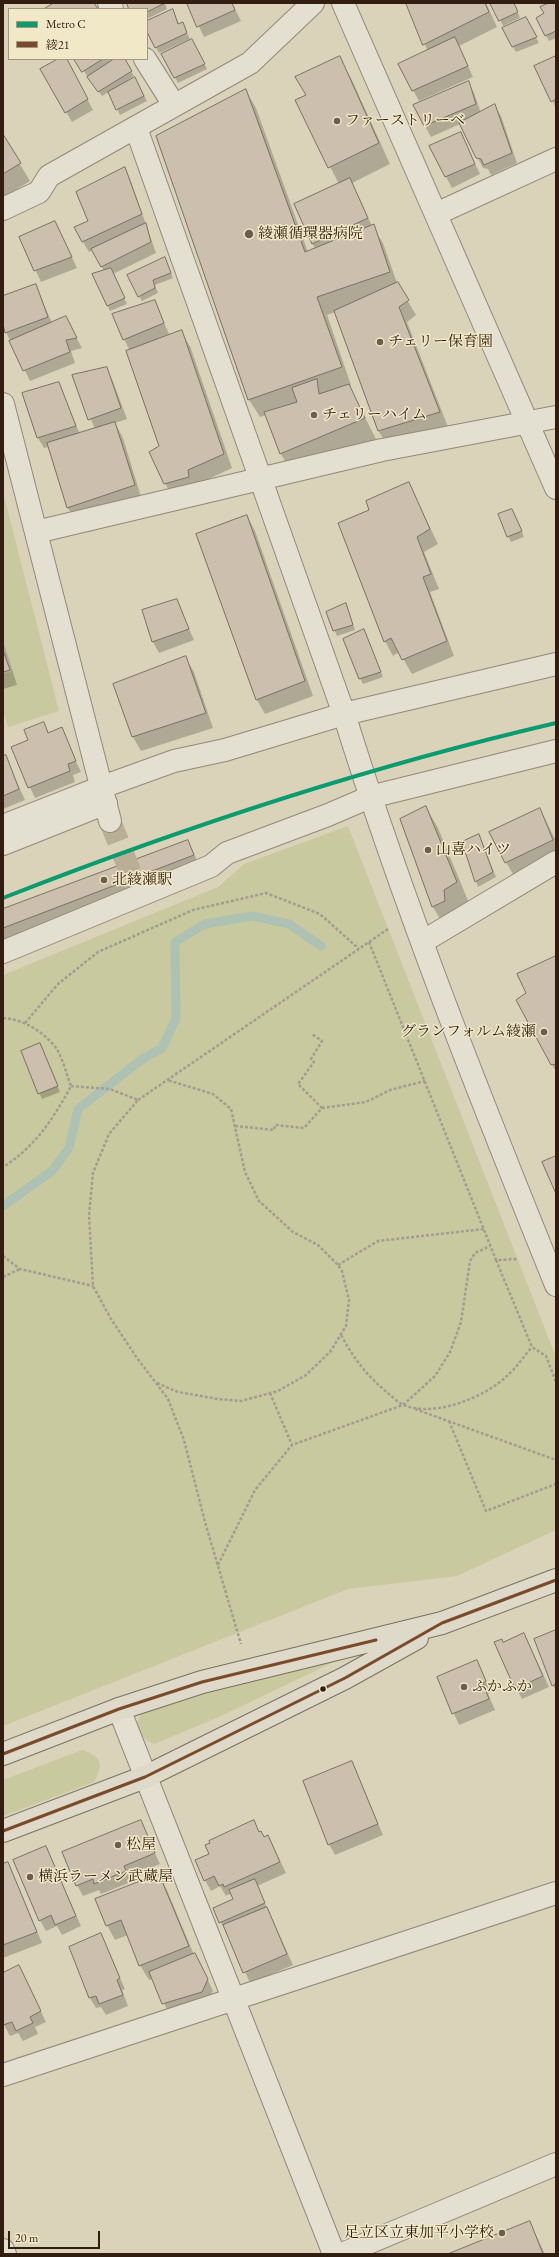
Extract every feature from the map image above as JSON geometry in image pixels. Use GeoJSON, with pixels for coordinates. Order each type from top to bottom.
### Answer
{"type":"FeatureCollection","features":[{"type":"Feature","properties":{"kind":"main road"},"geometry":{"type":"LineString","coordinates":[[3,1754],[119,1709],[202,1682],[442,1624],[556,1580]]}},
{"type":"Feature","properties":{"kind":"main road"},"geometry":{"type":"LineString","coordinates":[[3,1830],[145,1777],[345,1678],[442,1624]]}},
{"type":"Feature","properties":{"kind":"street"},"geometry":{"type":"LineString","coordinates":[[3,209],[39,192],[49,176],[250,63],[313,3]]}},
{"type":"Feature","properties":{"kind":"street"},"geometry":{"type":"LineString","coordinates":[[342,3],[556,488]]}},
{"type":"Feature","properties":{"kind":"street"},"geometry":{"type":"LineString","coordinates":[[146,60],[174,105]]}},
{"type":"Feature","properties":{"kind":"street"},"geometry":{"type":"LineString","coordinates":[[136,128],[344,714],[370,797],[411,912],[550,1255],[556,1285]]}},
{"type":"Feature","properties":{"kind":"street"},"geometry":{"type":"LineString","coordinates":[[436,214],[556,159]]}},
{"type":"Feature","properties":{"kind":"street"},"geometry":{"type":"LineString","coordinates":[[3,404],[10,458],[36,532],[106,803]]}},
{"type":"Feature","properties":{"kind":"street"},"geometry":{"type":"LineString","coordinates":[[36,532],[261,480],[382,450],[556,417]]}},
{"type":"Feature","properties":{"kind":"street"},"geometry":{"type":"LineString","coordinates":[[3,844],[106,803],[174,761],[226,750],[344,714],[556,664]]}},
{"type":"Feature","properties":{"kind":"street"},"geometry":{"type":"LineString","coordinates":[[3,952],[137,890],[211,866],[227,853],[328,815],[370,797],[556,751]]}},
{"type":"Feature","properties":{"kind":"street"},"geometry":{"type":"LineString","coordinates":[[3,826],[106,803]]}},
{"type":"Feature","properties":{"kind":"street"},"geometry":{"type":"LineString","coordinates":[[422,942],[556,862]]}},
{"type":"Feature","properties":{"kind":"street"},"geometry":{"type":"LineString","coordinates":[[119,1709],[231,1999],[334,2254]]}},
{"type":"Feature","properties":{"kind":"street"},"geometry":{"type":"LineString","coordinates":[[3,2075],[556,1893]]}},
{"type":"Feature","properties":{"kind":"street"},"geometry":{"type":"LineString","coordinates":[[342,2254],[556,2164]]}},
{"type":"Feature","properties":{"kind":"street"},"geometry":{"type":"LineString","coordinates":[[3,2250],[5,2254]]}},
{"type":"Feature","properties":{"kind":"path"},"geometry":{"type":"LineString","coordinates":[[25,1023],[58,984],[98,952],[193,910],[266,893],[320,914],[359,949]]}},
{"type":"Feature","properties":{"kind":"path"},"geometry":{"type":"LineString","coordinates":[[241,1645],[184,1440],[168,1399],[111,1319],[93,1286],[89,1215],[93,1173],[109,1134],[138,1100],[411,912]]}},
{"type":"Feature","properties":{"kind":"path"},"geometry":{"type":"LineString","coordinates":[[369,942],[490,1246],[532,1347],[546,1356],[556,1382]]}},
{"type":"Feature","properties":{"kind":"path"},"geometry":{"type":"LineString","coordinates":[[3,1018],[25,1023],[39,1032],[56,1049],[71,1086],[60,1107],[30,1147],[3,1167]]}},
{"type":"Feature","properties":{"kind":"path"},"geometry":{"type":"LineString","coordinates":[[312,1034],[322,1041],[311,1059],[314,1062],[298,1084],[322,1108]]}},
{"type":"Feature","properties":{"kind":"path"},"geometry":{"type":"LineString","coordinates":[[155,1382],[178,1392],[218,1399],[241,1400],[278,1391],[306,1376],[330,1352],[346,1326],[349,1300],[342,1271],[338,1265],[318,1245],[293,1232],[259,1201],[245,1172],[231,1109],[213,1094],[167,1080]]}},
{"type":"Feature","properties":{"kind":"path"},"geometry":{"type":"LineString","coordinates":[[234,1126],[274,1130],[275,1125],[304,1128],[322,1108],[366,1102],[390,1090],[425,1081]]}},
{"type":"Feature","properties":{"kind":"path"},"geometry":{"type":"LineString","coordinates":[[71,1086],[110,1089],[138,1100]]}},
{"type":"Feature","properties":{"kind":"path"},"geometry":{"type":"LineString","coordinates":[[338,1265],[378,1241],[484,1229]]}},
{"type":"Feature","properties":{"kind":"path"},"geometry":{"type":"LineString","coordinates":[[218,1566],[255,1490],[292,1445],[403,1405],[435,1376],[450,1352],[461,1322],[470,1261],[475,1253],[490,1246]]}},
{"type":"Feature","properties":{"kind":"path"},"geometry":{"type":"LineString","coordinates":[[496,1260],[550,1255]]}},
{"type":"Feature","properties":{"kind":"path"},"geometry":{"type":"LineString","coordinates":[[3,1256],[20,1269],[93,1286]]}},
{"type":"Feature","properties":{"kind":"path"},"geometry":{"type":"LineString","coordinates":[[3,1277],[20,1269]]}},
{"type":"Feature","properties":{"kind":"path"},"geometry":{"type":"LineString","coordinates":[[341,1335],[356,1361],[378,1384],[403,1405],[556,1460]]}},
{"type":"Feature","properties":{"kind":"path"},"geometry":{"type":"LineString","coordinates":[[403,1405],[421,1409],[445,1407],[473,1398],[508,1376],[532,1347]]}},
{"type":"Feature","properties":{"kind":"path"},"geometry":{"type":"LineString","coordinates":[[270,1393],[292,1445]]}},
{"type":"Feature","properties":{"kind":"path"},"geometry":{"type":"LineString","coordinates":[[449,1421],[486,1511],[556,1484]]}},
{"type":"Feature","properties":{"kind":"green space"},"geometry":{"type":"Polygon","coordinates":[[[3,492],[59,711],[8,727],[3,711],[3,674],[12,671],[3,638],[3,492]]]}},
{"type":"Feature","properties":{"kind":"green space"},"geometry":{"type":"Polygon","coordinates":[[[348,826],[556,1357],[556,1530],[457,1576],[348,1589],[3,1726],[3,975],[218,887],[244,864],[348,826]]]}},
{"type":"Feature","properties":{"kind":"green space"},"geometry":{"type":"Polygon","coordinates":[[[340,1659],[219,1717],[154,1744],[144,1738],[138,1731],[137,1723],[142,1712],[209,1687],[340,1659]]]}},
{"type":"Feature","properties":{"kind":"green space"},"geometry":{"type":"Polygon","coordinates":[[[82,1750],[94,1755],[99,1762],[99,1771],[94,1782],[3,1816],[3,1780],[82,1750]]]}},
{"type":"Feature","properties":{"kind":"building"},"geometry":{"type":"Polygon","coordinates":[[[54,3],[94,3],[97,8],[46,8],[54,3]]]}},
{"type":"Feature","properties":{"kind":"building"},"geometry":{"type":"Polygon","coordinates":[[[127,3],[165,3],[148,12],[148,8],[129,8],[127,3]]]}},
{"type":"Feature","properties":{"kind":"building"},"geometry":{"type":"Polygon","coordinates":[[[187,3],[232,3],[235,10],[197,27],[187,3]]]}},
{"type":"Feature","properties":{"kind":"building"},"geometry":{"type":"Polygon","coordinates":[[[406,3],[485,3],[489,12],[423,45],[406,3]]]}},
{"type":"Feature","properties":{"kind":"building"},"geometry":{"type":"Polygon","coordinates":[[[490,3],[514,3],[518,12],[499,21],[490,3]]]}},
{"type":"Feature","properties":{"kind":"building"},"geometry":{"type":"Polygon","coordinates":[[[549,3],[556,3],[556,31],[545,36],[536,18],[544,13],[540,7],[549,3]]]}},
{"type":"Feature","properties":{"kind":"building"},"geometry":{"type":"Polygon","coordinates":[[[173,9],[178,24],[183,22],[187,33],[155,48],[148,34],[148,21],[173,9]]]}},
{"type":"Feature","properties":{"kind":"building"},"geometry":{"type":"Polygon","coordinates":[[[526,17],[537,37],[512,47],[502,28],[526,17]]]}},
{"type":"Feature","properties":{"kind":"building"},"geometry":{"type":"Polygon","coordinates":[[[455,37],[468,66],[412,91],[398,64],[455,37]]]}},
{"type":"Feature","properties":{"kind":"building"},"geometry":{"type":"Polygon","coordinates":[[[192,39],[205,64],[174,78],[161,54],[192,39]]]}},
{"type":"Feature","properties":{"kind":"building","name":"ファーストリーベ"},"geometry":{"type":"Polygon","coordinates":[[[340,56],[379,143],[328,168],[295,100],[306,95],[295,77],[340,56]]]}},
{"type":"Feature","properties":{"kind":"building"},"geometry":{"type":"Polygon","coordinates":[[[556,56],[556,99],[551,102],[534,66],[556,56]]]}},
{"type":"Feature","properties":{"kind":"building"},"geometry":{"type":"Polygon","coordinates":[[[56,60],[68,60],[88,99],[65,113],[40,69],[56,60]]]}},
{"type":"Feature","properties":{"kind":"building"},"geometry":{"type":"Polygon","coordinates":[[[75,60],[101,60],[82,72],[75,60]]]}},
{"type":"Feature","properties":{"kind":"building"},"geometry":{"type":"Polygon","coordinates":[[[112,60],[126,60],[132,71],[98,92],[87,77],[112,60]]]}},
{"type":"Feature","properties":{"kind":"building"},"geometry":{"type":"Polygon","coordinates":[[[135,77],[144,96],[116,110],[108,92],[135,77]]]}},
{"type":"Feature","properties":{"kind":"building"},"geometry":{"type":"Polygon","coordinates":[[[469,81],[476,104],[424,126],[413,105],[469,81]]]}},
{"type":"Feature","properties":{"kind":"building"},"geometry":{"type":"Polygon","coordinates":[[[246,89],[305,252],[374,224],[390,272],[317,297],[342,367],[248,400],[156,136],[246,89]]]}},
{"type":"Feature","properties":{"kind":"building"},"geometry":{"type":"Polygon","coordinates":[[[495,104],[512,153],[484,165],[481,159],[476,158],[459,123],[495,104]]]}},
{"type":"Feature","properties":{"kind":"building"},"geometry":{"type":"Polygon","coordinates":[[[461,132],[475,164],[445,177],[429,146],[461,132]]]}},
{"type":"Feature","properties":{"kind":"building"},"geometry":{"type":"Polygon","coordinates":[[[3,134],[21,163],[3,174],[3,134]]]}},
{"type":"Feature","properties":{"kind":"building"},"geometry":{"type":"Polygon","coordinates":[[[125,167],[142,214],[82,242],[74,227],[88,221],[76,192],[125,167]]]}},
{"type":"Feature","properties":{"kind":"building"},"geometry":{"type":"Polygon","coordinates":[[[350,178],[368,218],[312,244],[294,204],[350,178]]]}},
{"type":"Feature","properties":{"kind":"building"},"geometry":{"type":"Polygon","coordinates":[[[55,221],[72,257],[34,271],[19,237],[55,221]]]}},
{"type":"Feature","properties":{"kind":"building"},"geometry":{"type":"Polygon","coordinates":[[[146,223],[151,242],[101,267],[91,249],[146,223]]]}},
{"type":"Feature","properties":{"kind":"building"},"geometry":{"type":"Polygon","coordinates":[[[165,257],[171,273],[153,280],[155,288],[138,297],[127,275],[165,257]]]}},
{"type":"Feature","properties":{"kind":"building"},"geometry":{"type":"Polygon","coordinates":[[[111,268],[125,298],[107,306],[92,274],[111,268]]]}},
{"type":"Feature","properties":{"kind":"building"},"geometry":{"type":"Polygon","coordinates":[[[398,282],[409,300],[399,307],[440,412],[378,431],[334,311],[398,282]]]}},
{"type":"Feature","properties":{"kind":"building"},"geometry":{"type":"Polygon","coordinates":[[[36,284],[48,317],[5,333],[3,324],[3,296],[36,284]]]}},
{"type":"Feature","properties":{"kind":"building"},"geometry":{"type":"Polygon","coordinates":[[[155,300],[164,323],[123,340],[112,314],[155,300]]]}},
{"type":"Feature","properties":{"kind":"building"},"geometry":{"type":"Polygon","coordinates":[[[66,316],[77,338],[66,340],[70,352],[23,371],[9,341],[66,316]]]}},
{"type":"Feature","properties":{"kind":"building"},"geometry":{"type":"Polygon","coordinates":[[[182,330],[224,454],[188,470],[189,477],[164,484],[149,452],[159,446],[126,351],[182,330]]]}},
{"type":"Feature","properties":{"kind":"building"},"geometry":{"type":"Polygon","coordinates":[[[107,367],[121,408],[88,420],[72,375],[107,367]]]}},
{"type":"Feature","properties":{"kind":"building","name":"チェリーハイム"},"geometry":{"type":"Polygon","coordinates":[[[317,379],[319,394],[349,384],[365,418],[280,454],[264,412],[297,402],[292,388],[317,379]]]}},
{"type":"Feature","properties":{"kind":"building"},"geometry":{"type":"Polygon","coordinates":[[[59,382],[76,426],[37,438],[22,393],[59,382]]]}},
{"type":"Feature","properties":{"kind":"building"},"geometry":{"type":"Polygon","coordinates":[[[115,422],[135,485],[67,508],[47,443],[115,422]]]}},
{"type":"Feature","properties":{"kind":"building"},"geometry":{"type":"Polygon","coordinates":[[[409,482],[430,529],[417,537],[431,574],[423,577],[447,641],[402,660],[391,638],[384,642],[338,523],[369,510],[366,501],[409,482]]]}},
{"type":"Feature","properties":{"kind":"building"},"geometry":{"type":"Polygon","coordinates":[[[512,509],[522,531],[507,537],[498,514],[512,509]]]}},
{"type":"Feature","properties":{"kind":"building"},"geometry":{"type":"Polygon","coordinates":[[[247,515],[305,681],[256,700],[196,534],[247,515]]]}},
{"type":"Feature","properties":{"kind":"building"},"geometry":{"type":"Polygon","coordinates":[[[177,599],[189,629],[152,642],[142,610],[177,599]]]}},
{"type":"Feature","properties":{"kind":"building"},"geometry":{"type":"Polygon","coordinates":[[[346,603],[353,625],[333,631],[326,612],[346,603]]]}},
{"type":"Feature","properties":{"kind":"building"},"geometry":{"type":"Polygon","coordinates":[[[364,629],[381,672],[359,679],[343,639],[364,629]]]}},
{"type":"Feature","properties":{"kind":"building"},"geometry":{"type":"Polygon","coordinates":[[[3,650],[10,670],[3,672],[3,650]]]}},
{"type":"Feature","properties":{"kind":"building"},"geometry":{"type":"Polygon","coordinates":[[[186,656],[206,713],[132,737],[113,684],[186,656]]]}},
{"type":"Feature","properties":{"kind":"building"},"geometry":{"type":"Polygon","coordinates":[[[44,722],[48,733],[62,727],[76,761],[68,764],[70,771],[28,788],[11,747],[28,740],[24,730],[44,722]]]}},
{"type":"Feature","properties":{"kind":"building"},"geometry":{"type":"Polygon","coordinates":[[[6,755],[19,789],[3,796],[3,756],[6,755]]]}},
{"type":"Feature","properties":{"kind":"building","name":"山喜ハイツ"},"geometry":{"type":"Polygon","coordinates":[[[426,806],[457,882],[444,890],[445,901],[432,907],[400,819],[426,806]]]}},
{"type":"Feature","properties":{"kind":"building"},"geometry":{"type":"Polygon","coordinates":[[[540,808],[553,840],[505,863],[489,832],[540,808]]]}},
{"type":"Feature","properties":{"kind":"building"},"geometry":{"type":"Polygon","coordinates":[[[479,834],[493,872],[475,882],[462,842],[479,834]]]}},
{"type":"Feature","properties":{"kind":"building","name":"北綾瀬駅"},"geometry":{"type":"Polygon","coordinates":[[[188,840],[194,855],[3,928],[3,909],[188,840]]]}},
{"type":"Feature","properties":{"kind":"building","name":"グランフォルム綾瀬"},"geometry":{"type":"Polygon","coordinates":[[[556,956],[556,1064],[551,1065],[516,1000],[526,993],[517,974],[556,956]]]}},
{"type":"Feature","properties":{"kind":"building"},"geometry":{"type":"Polygon","coordinates":[[[40,1043],[58,1086],[38,1094],[21,1051],[40,1043]]]}},
{"type":"Feature","properties":{"kind":"building"},"geometry":{"type":"Polygon","coordinates":[[[556,1156],[556,1194],[542,1162],[556,1156]]]}},
{"type":"Feature","properties":{"kind":"building"},"geometry":{"type":"Polygon","coordinates":[[[556,1630],[556,1684],[552,1686],[534,1639],[556,1630]]]}},
{"type":"Feature","properties":{"kind":"building"},"geometry":{"type":"Polygon","coordinates":[[[524,1633],[543,1676],[515,1689],[494,1642],[502,1639],[503,1642],[524,1633]]]}},
{"type":"Feature","properties":{"kind":"building"},"geometry":{"type":"Polygon","coordinates":[[[477,1660],[486,1681],[483,1683],[489,1699],[452,1714],[437,1677],[477,1660]]]}},
{"type":"Feature","properties":{"kind":"building"},"geometry":{"type":"Polygon","coordinates":[[[352,1761],[378,1824],[328,1845],[303,1781],[352,1761]]]}},
{"type":"Feature","properties":{"kind":"building"},"geometry":{"type":"Polygon","coordinates":[[[141,1820],[155,1853],[124,1866],[126,1871],[94,1884],[93,1879],[76,1886],[62,1852],[141,1820]]]}},
{"type":"Feature","properties":{"kind":"building"},"geometry":{"type":"Polygon","coordinates":[[[254,1820],[259,1832],[261,1831],[264,1837],[268,1835],[280,1862],[224,1887],[223,1884],[219,1886],[214,1876],[204,1881],[195,1860],[209,1854],[205,1845],[210,1843],[209,1841],[254,1820]]]}},
{"type":"Feature","properties":{"kind":"building"},"geometry":{"type":"Polygon","coordinates":[[[46,1846],[76,1916],[55,1925],[51,1915],[39,1921],[13,1860],[46,1846]]]}},
{"type":"Feature","properties":{"kind":"building"},"geometry":{"type":"Polygon","coordinates":[[[8,1862],[37,1932],[3,1945],[3,1864],[8,1862]]]}},
{"type":"Feature","properties":{"kind":"building"},"geometry":{"type":"Polygon","coordinates":[[[159,1874],[189,1946],[139,1966],[121,1920],[106,1926],[95,1899],[159,1874]]]}},
{"type":"Feature","properties":{"kind":"building"},"geometry":{"type":"Polygon","coordinates":[[[255,1879],[265,1903],[219,1923],[213,1908],[233,1899],[229,1890],[255,1879]]]}},
{"type":"Feature","properties":{"kind":"building"},"geometry":{"type":"Polygon","coordinates":[[[267,1907],[287,1954],[243,1973],[223,1925],[267,1907]]]}},
{"type":"Feature","properties":{"kind":"building"},"geometry":{"type":"Polygon","coordinates":[[[101,1933],[120,1978],[117,1980],[123,1995],[99,2004],[96,1996],[89,1998],[69,1947],[101,1933]]]}},
{"type":"Feature","properties":{"kind":"building"},"geometry":{"type":"Polygon","coordinates":[[[195,1953],[208,1979],[202,1992],[162,2004],[149,1972],[195,1953]]]}},
{"type":"Feature","properties":{"kind":"building"},"geometry":{"type":"Polygon","coordinates":[[[19,1965],[41,2011],[30,2017],[33,2023],[16,2031],[12,2022],[3,2025],[3,1973],[19,1965]]]}},
{"type":"Feature","properties":{"kind":"building"},"geometry":{"type":"Polygon","coordinates":[[[530,2221],[543,2254],[448,2254],[530,2221]]]}},
{"type":"Feature","properties":{"kind":"waterway"},"geometry":{"type":"LineString","coordinates":[[3,1206],[52,1171],[69,1148],[78,1109],[141,1060],[162,1048],[176,1018],[175,942],[205,924],[253,916],[289,924],[321,946]]}},
{"type":"Feature","properties":{"kind":"tunnel"},"geometry":{"type":"LineString","coordinates":[[110,821],[135,884]]}},
{"type":"Feature","properties":{"kind":"metro line","name":"C"},"geometry":{"type":"LineString","coordinates":[[3,898],[139,847],[276,800],[415,759],[556,723]]}},
{"type":"Feature","properties":{"kind":"transit line","name":"綾21"},"geometry":{"type":"LineString","coordinates":[[3,1831],[145,1777],[345,1678],[442,1623],[556,1580]]}},
{"type":"Feature","properties":{"kind":"transit line","name":"綾21"},"geometry":{"type":"LineString","coordinates":[[3,1754],[119,1709],[202,1682],[376,1640]]}},
{"type":"Feature","properties":{"kind":"place","name":"ファーストリーベ"},"geometry":{"type":"Point","coordinates":[337,121]}},
{"type":"Feature","properties":{"kind":"place","name":"綾瀬循環器病院"},"geometry":{"type":"Point","coordinates":[249,234]}},
{"type":"Feature","properties":{"kind":"place","name":"チェリー保育園"},"geometry":{"type":"Point","coordinates":[380,342]}},
{"type":"Feature","properties":{"kind":"place","name":"チェリーハイム"},"geometry":{"type":"Point","coordinates":[314,415]}},
{"type":"Feature","properties":{"kind":"place","name":"山喜ハイツ"},"geometry":{"type":"Point","coordinates":[428,850]}},
{"type":"Feature","properties":{"kind":"place","name":"北綾瀬駅"},"geometry":{"type":"Point","coordinates":[104,880]}},
{"type":"Feature","properties":{"kind":"place","name":"グランフォルム綾瀬"},"geometry":{"type":"Point","coordinates":[544,1032]}},
{"type":"Feature","properties":{"kind":"place","name":"ふかふか"},"geometry":{"type":"Point","coordinates":[464,1687]}},
{"type":"Feature","properties":{"kind":"place","name":"松屋"},"geometry":{"type":"Point","coordinates":[118,1845]}},
{"type":"Feature","properties":{"kind":"place","name":"横浜ラーメン武蔵屋"},"geometry":{"type":"Point","coordinates":[30,1877]}},
{"type":"Feature","properties":{"kind":"place","name":"足立区立東加平小学校"},"geometry":{"type":"Point","coordinates":[502,2233]}}]}
